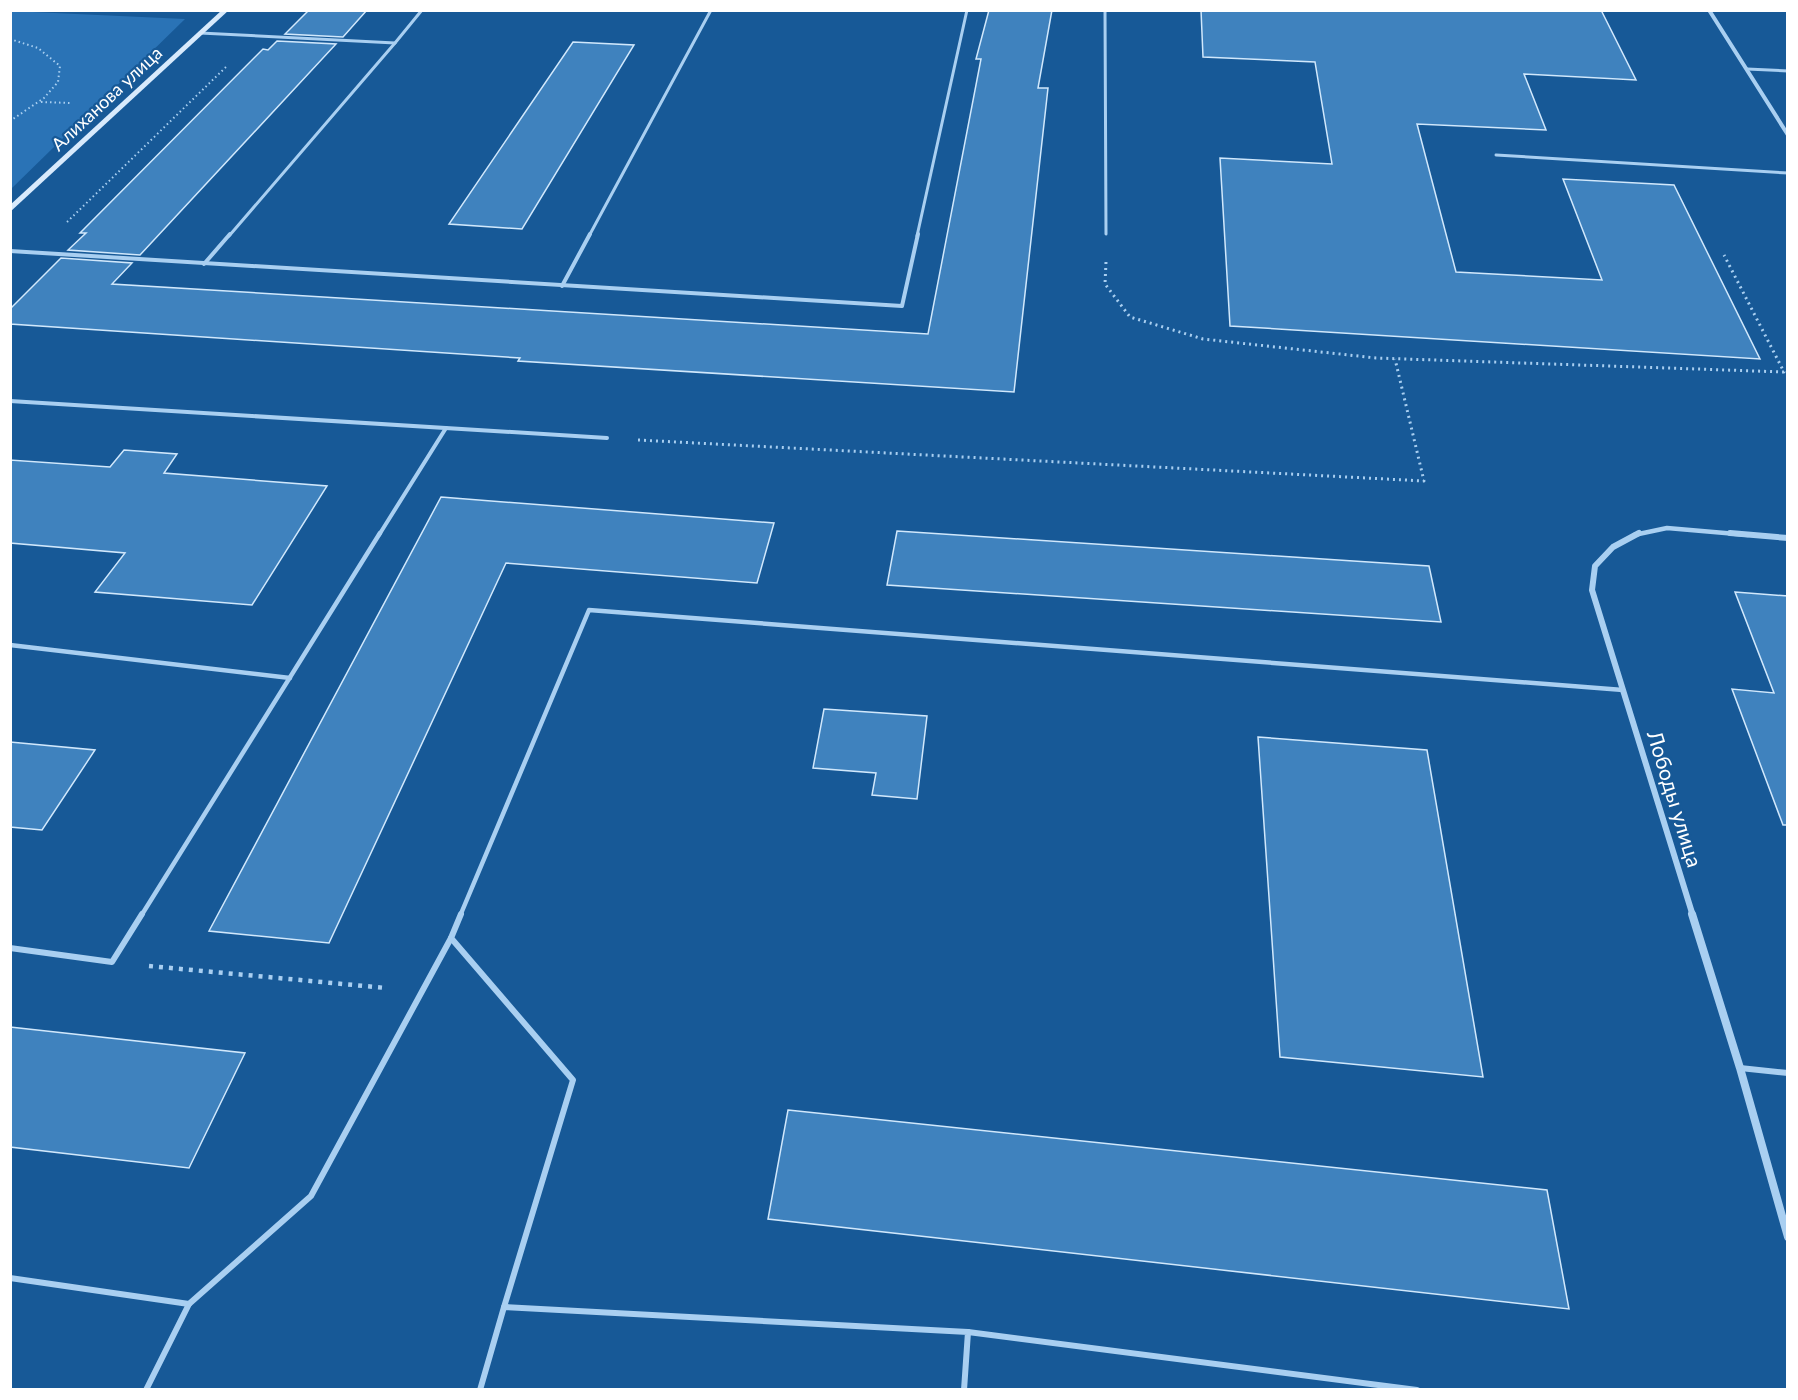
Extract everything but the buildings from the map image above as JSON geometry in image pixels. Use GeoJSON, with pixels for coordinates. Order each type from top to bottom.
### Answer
{"type":"FeatureCollection","features":[{"type":"Feature","properties":{"kind":"street","name":"Алиханова улица"},"geometry":{"type":"LineString","coordinates":[[10,210],[226,10]]}},
{"type":"Feature","properties":{"kind":"street"},"geometry":{"type":"LineString","coordinates":[[1709,10],[1788,135]]}},
{"type":"Feature","properties":{"kind":"street","name":"Лободы улица"},"geometry":{"type":"LineString","coordinates":[[1788,538],[1667,528],[1635,534],[1613,547],[1595,566],[1592,590],[1740,1068],[1788,1237]]}},
{"type":"Feature","properties":{"kind":"lane"},"geometry":{"type":"LineString","coordinates":[[204,264],[423,10]]}},
{"type":"Feature","properties":{"kind":"lane"},"geometry":{"type":"LineString","coordinates":[[562,286],[711,10]]}},
{"type":"Feature","properties":{"kind":"lane"},"geometry":{"type":"LineString","coordinates":[[10,251],[902,306],[967,10]]}},
{"type":"Feature","properties":{"kind":"lane"},"geometry":{"type":"LineString","coordinates":[[1105,10],[1106,234]]}},
{"type":"Feature","properties":{"kind":"lane"},"geometry":{"type":"LineString","coordinates":[[200,33],[395,43]]}},
{"type":"Feature","properties":{"kind":"lane"},"geometry":{"type":"LineString","coordinates":[[1747,69],[1788,71]]}},
{"type":"Feature","properties":{"kind":"lane"},"geometry":{"type":"LineString","coordinates":[[1496,155],[1788,173]]}},
{"type":"Feature","properties":{"kind":"lane"},"geometry":{"type":"LineString","coordinates":[[10,401],[607,438]]}},
{"type":"Feature","properties":{"kind":"lane"},"geometry":{"type":"LineString","coordinates":[[10,948],[112,962],[446,428]]}},
{"type":"Feature","properties":{"kind":"lane"},"geometry":{"type":"LineString","coordinates":[[146,1389],[189,1304],[310,1196],[451,938],[589,610],[1623,690]]}},
{"type":"Feature","properties":{"kind":"lane"},"geometry":{"type":"LineString","coordinates":[[10,645],[290,678]]}},
{"type":"Feature","properties":{"kind":"lane"},"geometry":{"type":"LineString","coordinates":[[451,938],[573,1080],[480,1389]]}},
{"type":"Feature","properties":{"kind":"lane"},"geometry":{"type":"LineString","coordinates":[[1740,1068],[1788,1073]]}},
{"type":"Feature","properties":{"kind":"lane"},"geometry":{"type":"LineString","coordinates":[[10,1278],[189,1304]]}},
{"type":"Feature","properties":{"kind":"lane"},"geometry":{"type":"LineString","coordinates":[[504,1307],[968,1332],[1417,1389]]}},
{"type":"Feature","properties":{"kind":"lane"},"geometry":{"type":"LineString","coordinates":[[964,1389],[968,1332]]}},
{"type":"Feature","properties":{"kind":"path"},"geometry":{"type":"LineString","coordinates":[[10,13],[14,10]]}},
{"type":"Feature","properties":{"kind":"path"},"geometry":{"type":"LineString","coordinates":[[36,253],[258,36]]}},
{"type":"Feature","properties":{"kind":"path"},"geometry":{"type":"LineString","coordinates":[[10,39],[31,44],[50,53],[60,66],[58,82],[39,102],[10,121]]}},
{"type":"Feature","properties":{"kind":"path"},"geometry":{"type":"LineString","coordinates":[[39,102],[70,103]]}},
{"type":"Feature","properties":{"kind":"path"},"geometry":{"type":"LineString","coordinates":[[1106,284],[1130,317],[1203,339],[1395,359],[1784,372],[1724,255]]}},
{"type":"Feature","properties":{"kind":"path"},"geometry":{"type":"LineString","coordinates":[[607,438],[1424,481],[1395,359]]}},
{"type":"Feature","properties":{"kind":"path"},"geometry":{"type":"LineString","coordinates":[[112,962],[422,991]]}},
{"type":"Feature","properties":{"kind":"shaded area"},"geometry":{"type":"Polygon","coordinates":[[[10,11],[185,19],[11,189],[10,11]]]}}]}
